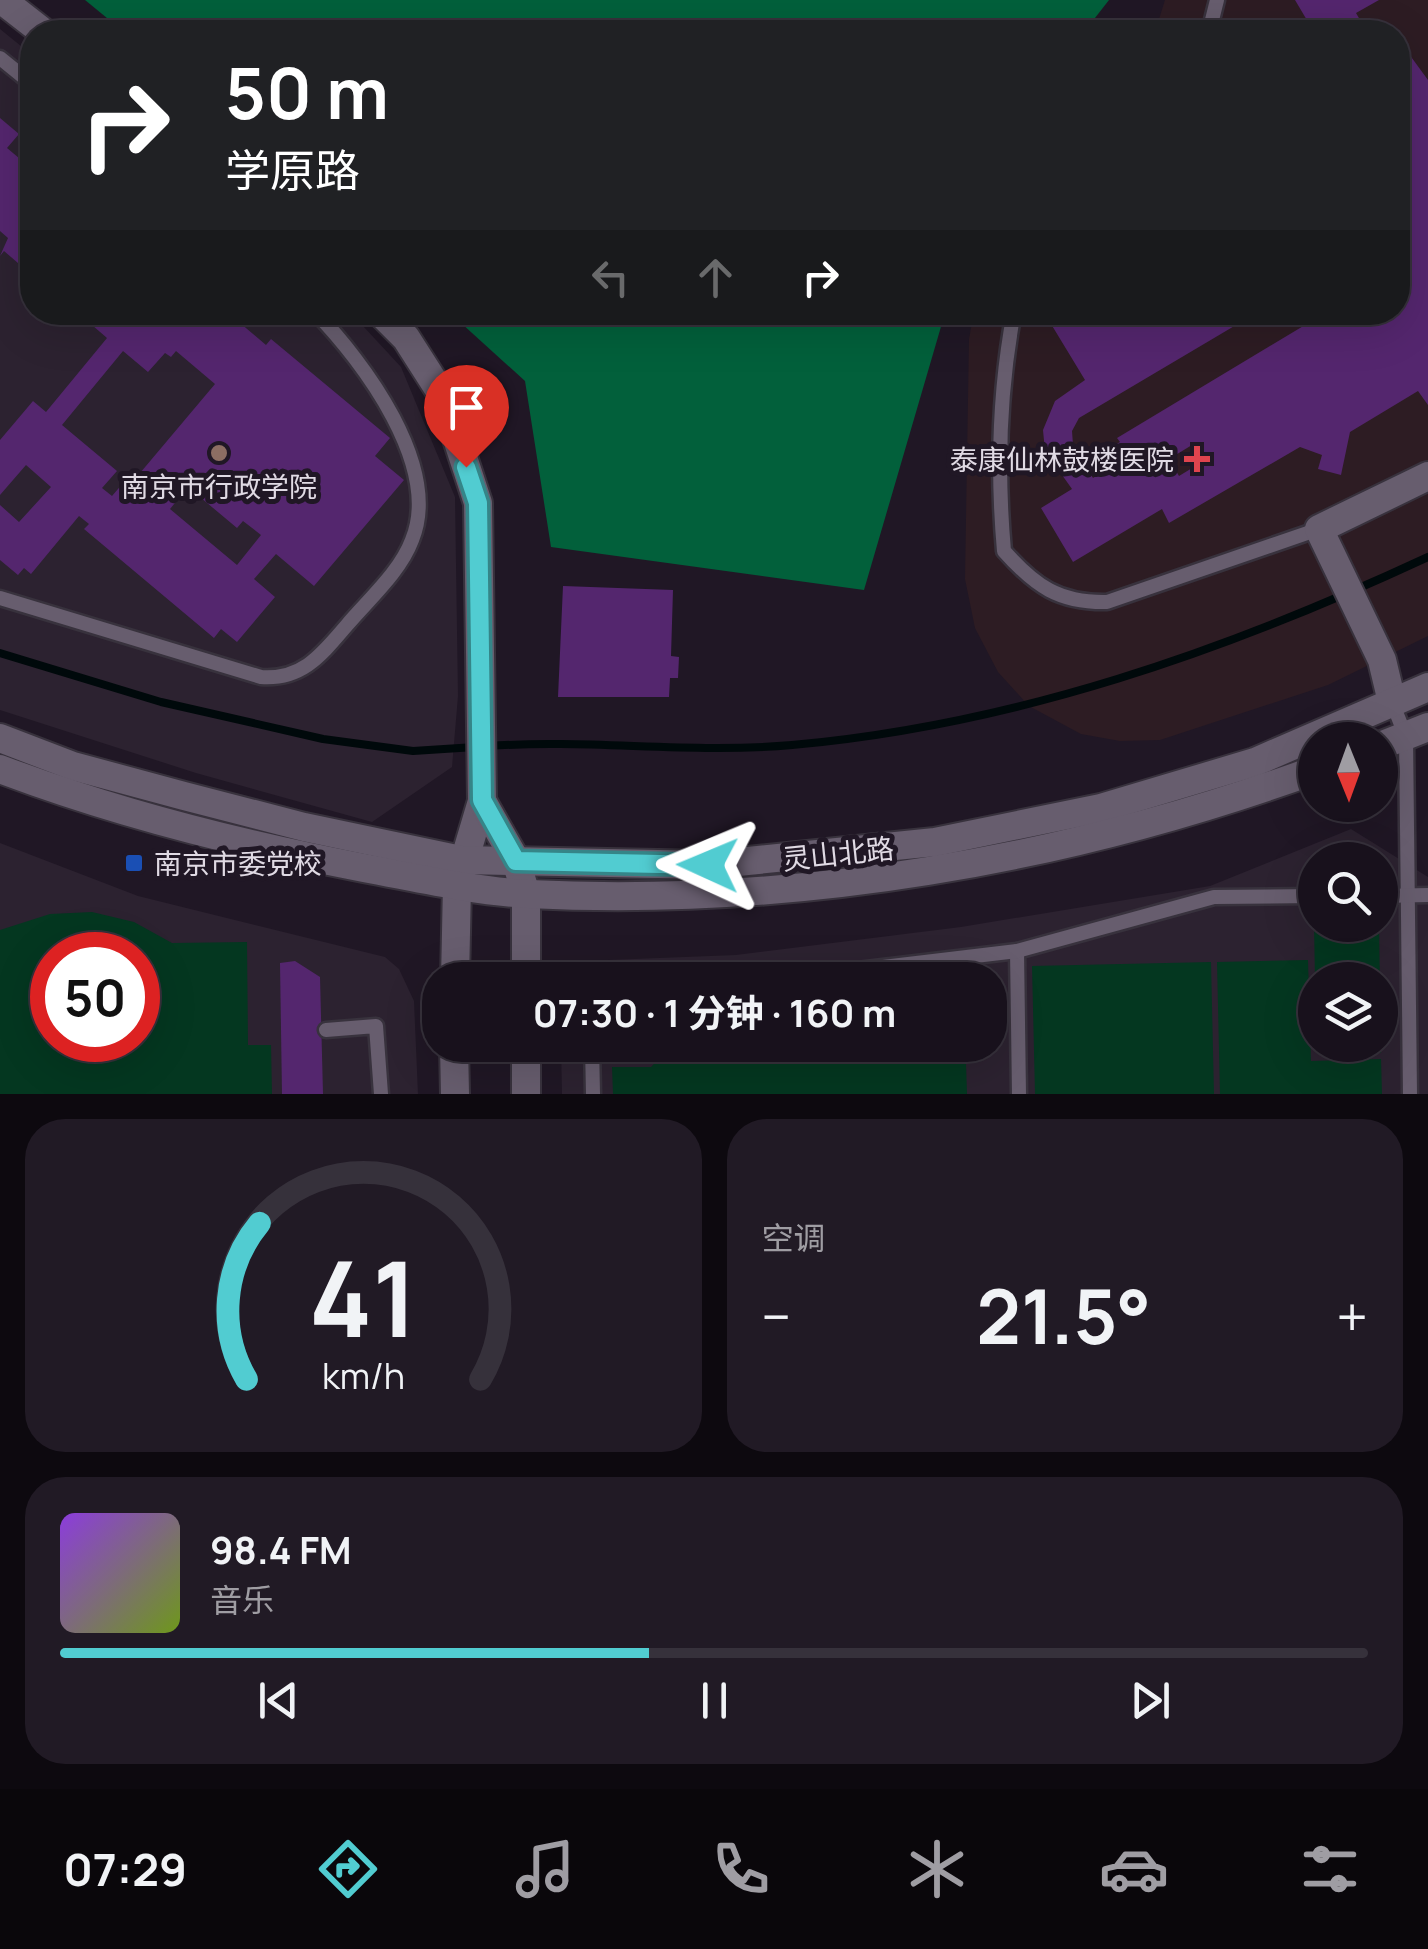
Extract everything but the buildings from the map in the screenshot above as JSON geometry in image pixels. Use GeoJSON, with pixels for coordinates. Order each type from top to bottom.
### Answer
{"type":"FeatureCollection","features":[{"type":"Feature","properties":{"kind":"main road"},"geometry":{"type":"LineString","coordinates":[[2,0],[28,20]]}},
{"type":"Feature","properties":{"kind":"main road"},"geometry":{"type":"LineString","coordinates":[[393,325],[406,338],[443,396],[478,503],[482,800],[459,873],[456,962]]}},
{"type":"Feature","properties":{"kind":"main road"},"geometry":{"type":"LineString","coordinates":[[1392,702],[1382,660],[1319,529],[1428,476]]}},
{"type":"Feature","properties":{"kind":"main road","name":"灵山北路"},"geometry":{"type":"LineString","coordinates":[[0,769],[153,822],[244,845],[459,873],[516,861],[708,865],[935,842],[1101,808],[1238,767],[1428,688]]}},
{"type":"Feature","properties":{"kind":"main road","name":"灵山北路"},"geometry":{"type":"LineString","coordinates":[[0,738],[73,766],[526,894],[709,896],[952,868],[1111,834],[1298,775]]}},
{"type":"Feature","properties":{"kind":"main road"},"geometry":{"type":"LineString","coordinates":[[482,800],[516,861],[526,894],[526,962]]}},
{"type":"Feature","properties":{"kind":"main road"},"geometry":{"type":"LineString","coordinates":[[454,1062],[455,1094]]}},
{"type":"Feature","properties":{"kind":"main road"},"geometry":{"type":"LineString","coordinates":[[526,1062],[526,1094]]}},
{"type":"Feature","properties":{"kind":"lane"},"geometry":{"type":"LineString","coordinates":[[0,58],[20,74]]}},
{"type":"Feature","properties":{"kind":"lane"},"geometry":{"type":"LineString","coordinates":[[0,598],[261,676],[284,677],[316,662],[403,558],[416,530],[419,499],[386,400],[325,325]]}},
{"type":"Feature","properties":{"kind":"lane"},"geometry":{"type":"LineString","coordinates":[[1012,325],[1006,356],[999,490],[1004,551],[1047,593],[1079,602],[1107,602],[1319,529]]}},
{"type":"Feature","properties":{"kind":"lane"},"geometry":{"type":"LineString","coordinates":[[1392,702],[1405,737],[1410,1094]]}},
{"type":"Feature","properties":{"kind":"lane"},"geometry":{"type":"LineString","coordinates":[[1398,896],[1428,895]]}},
{"type":"Feature","properties":{"kind":"lane"},"geometry":{"type":"LineString","coordinates":[[925,962],[1017,951],[1214,897],[1298,896]]}},
{"type":"Feature","properties":{"kind":"lane"},"geometry":{"type":"LineString","coordinates":[[1017,951],[1019,1094]]}},
{"type":"Feature","properties":{"kind":"lane"},"geometry":{"type":"LineString","coordinates":[[326,1030],[376,1026],[381,1094]]}},
{"type":"Feature","properties":{"kind":"lane"},"geometry":{"type":"LineString","coordinates":[[592,1062],[593,1094]]}},
{"type":"Feature","properties":{"kind":"shaded area","name":"泰康仙林鼓楼医院"},"geometry":{"type":"Polygon","coordinates":[[[1165,0],[1428,0],[1428,636],[1328,685],[1160,740],[1120,741],[1081,734],[1029,706],[998,672],[975,628],[965,579],[972,325],[1410,325],[1410,20],[1159,20],[1165,0]]]}},
{"type":"Feature","properties":{"kind":"shaded area","name":"南京市行政学院"},"geometry":{"type":"Polygon","coordinates":[[[0,29],[20,45],[20,325],[362,325],[401,367],[455,497],[458,696],[452,767],[372,822],[196,773],[0,710],[0,29]]]}},
{"type":"Feature","properties":{"kind":"shaded area"},"geometry":{"type":"Polygon","coordinates":[[[1351,829],[1372,842],[1319,842],[1351,829]]]}},
{"type":"Feature","properties":{"kind":"shaded area"},"geometry":{"type":"Polygon","coordinates":[[[0,843],[138,896],[385,957],[399,969],[414,1001],[418,1094],[0,1094],[0,843]]]}},
{"type":"Feature","properties":{"kind":"shaded area"},"geometry":{"type":"Polygon","coordinates":[[[1298,850],[1298,942],[1398,942],[1398,858],[1428,877],[1428,1094],[562,1094],[561,1062],[1007,1062],[1007,962],[599,962],[736,955],[961,927],[1210,886],[1298,850]]]}},
{"type":"Feature","properties":{"kind":"green space"},"geometry":{"type":"Polygon","coordinates":[[[85,0],[1109,0],[1093,20],[109,20],[85,0]]]}},
{"type":"Feature","properties":{"kind":"green space"},"geometry":{"type":"Polygon","coordinates":[[[463,325],[941,325],[864,590],[551,547],[525,381],[463,325]]]}},
{"type":"Feature","properties":{"kind":"green space"},"geometry":{"type":"Polygon","coordinates":[[[92,912],[134,922],[152,932],[30,932],[30,1062],[160,1062],[160,936],[172,943],[247,942],[248,1045],[271,1045],[272,1094],[0,1094],[0,930],[50,914],[92,912]]]}},
{"type":"Feature","properties":{"kind":"green space"},"geometry":{"type":"Polygon","coordinates":[[[1314,942],[1379,942],[1380,962],[1315,962],[1314,942]]]}},
{"type":"Feature","properties":{"kind":"green space"},"geometry":{"type":"Polygon","coordinates":[[[1308,960],[1298,962],[1298,1062],[1381,1062],[1382,1094],[1220,1094],[1217,962],[1308,960]]]}},
{"type":"Feature","properties":{"kind":"green space"},"geometry":{"type":"Polygon","coordinates":[[[1211,962],[1214,1094],[1035,1094],[1032,966],[1211,962]]]}},
{"type":"Feature","properties":{"kind":"green space"},"geometry":{"type":"Polygon","coordinates":[[[656,1062],[966,1063],[967,1094],[613,1094],[612,1067],[651,1067],[656,1062]]]}},
{"type":"Feature","properties":{"kind":"waterway"},"geometry":{"type":"LineString","coordinates":[[489,746],[792,745],[957,720],[1038,702],[1197,653],[1428,557]]}},
{"type":"Feature","properties":{"kind":"waterway"},"geometry":{"type":"LineString","coordinates":[[0,653],[161,702],[323,739],[413,751],[475,747]]}},
{"type":"Feature","properties":{"kind":"place","name":"南京市行政学院"},"geometry":{"type":"Point","coordinates":[219,453]}},
{"type":"Feature","properties":{"kind":"place","name":"泰康仙林鼓楼医院"},"geometry":{"type":"Point","coordinates":[1197,459]}},
{"type":"Feature","properties":{"kind":"place","name":"南京市委党校"},"geometry":{"type":"Point","coordinates":[134,863]}},
{"type":"Feature","properties":{"kind":"route"},"geometry":{"type":"LineString","coordinates":[[466,467],[478,503],[482,800],[516,861],[708,865]]}}]}
